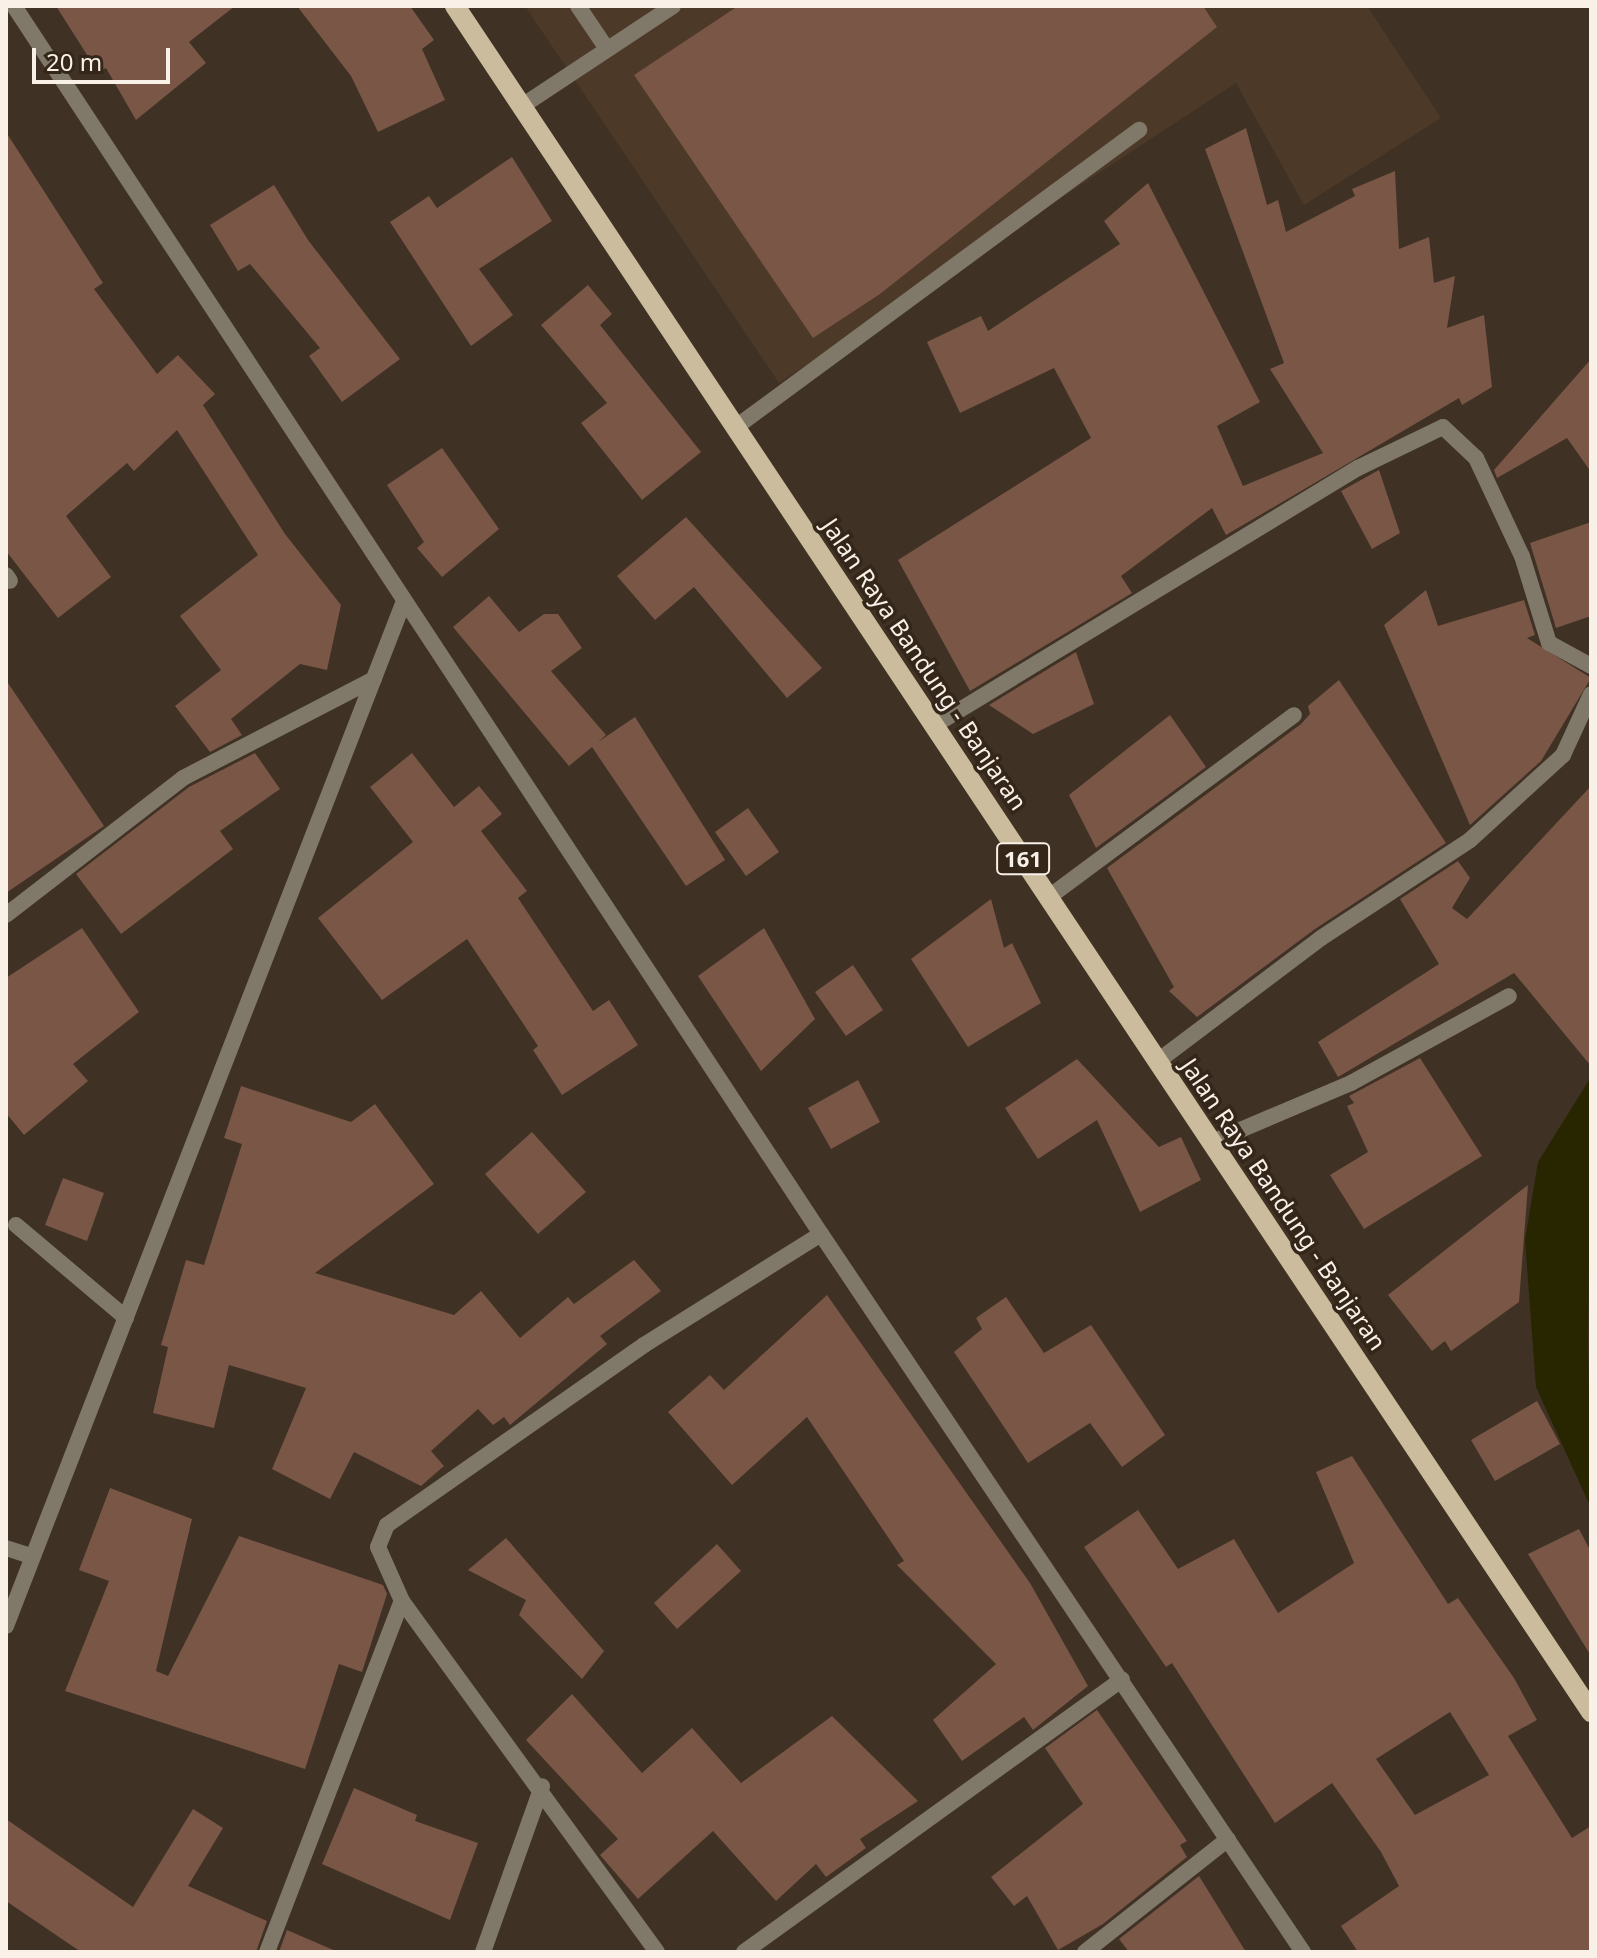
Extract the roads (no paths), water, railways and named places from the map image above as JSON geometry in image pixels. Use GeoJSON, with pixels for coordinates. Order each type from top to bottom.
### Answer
{"type":"FeatureCollection","features":[{"type":"Feature","properties":{"kind":"main road","name":"Jalan Raya Bandung - Banjaran"},"geometry":{"type":"LineString","coordinates":[[455,6],[1591,1712]]}},
{"type":"Feature","properties":{"kind":"street"},"geometry":{"type":"LineString","coordinates":[[14,6],[821,1234],[1303,1952]]}},
{"type":"Feature","properties":{"kind":"street"},"geometry":{"type":"LineString","coordinates":[[578,6],[607,49]]}},
{"type":"Feature","properties":{"kind":"street"},"geometry":{"type":"LineString","coordinates":[[522,106],[673,6]]}},
{"type":"Feature","properties":{"kind":"street"},"geometry":{"type":"LineString","coordinates":[[736,427],[1139,130]]}},
{"type":"Feature","properties":{"kind":"street"},"geometry":{"type":"LineString","coordinates":[[935,725],[1358,468],[1443,427],[1476,458],[1522,556],[1549,643],[1591,666]]}},
{"type":"Feature","properties":{"kind":"street"},"geometry":{"type":"LineString","coordinates":[[6,1626],[404,601]]}},
{"type":"Feature","properties":{"kind":"street"},"geometry":{"type":"LineString","coordinates":[[6,915],[183,778],[374,679]]}},
{"type":"Feature","properties":{"kind":"street"},"geometry":{"type":"LineString","coordinates":[[1158,1061],[1321,938],[1470,840],[1563,755],[1591,694]]}},
{"type":"Feature","properties":{"kind":"street"},"geometry":{"type":"LineString","coordinates":[[1049,897],[1294,715]]}},
{"type":"Feature","properties":{"kind":"street"},"geometry":{"type":"LineString","coordinates":[[1212,1142],[1351,1083],[1509,996]]}},
{"type":"Feature","properties":{"kind":"street"},"geometry":{"type":"LineString","coordinates":[[16,1225],[126,1318]]}},
{"type":"Feature","properties":{"kind":"street"},"geometry":{"type":"LineString","coordinates":[[657,1952],[542,1786],[402,1601],[379,1562],[387,1525],[644,1345],[821,1234]]}},
{"type":"Feature","properties":{"kind":"street"},"geometry":{"type":"LineString","coordinates":[[6,1548],[33,1557]]}},
{"type":"Feature","properties":{"kind":"street"},"geometry":{"type":"LineString","coordinates":[[267,1952],[402,1601]]}},
{"type":"Feature","properties":{"kind":"street"},"geometry":{"type":"LineString","coordinates":[[744,1952],[1122,1679]]}},
{"type":"Feature","properties":{"kind":"street"},"geometry":{"type":"LineString","coordinates":[[483,1952],[542,1786]]}},
{"type":"Feature","properties":{"kind":"street"},"geometry":{"type":"LineString","coordinates":[[1085,1952],[1228,1839]]}}]}
